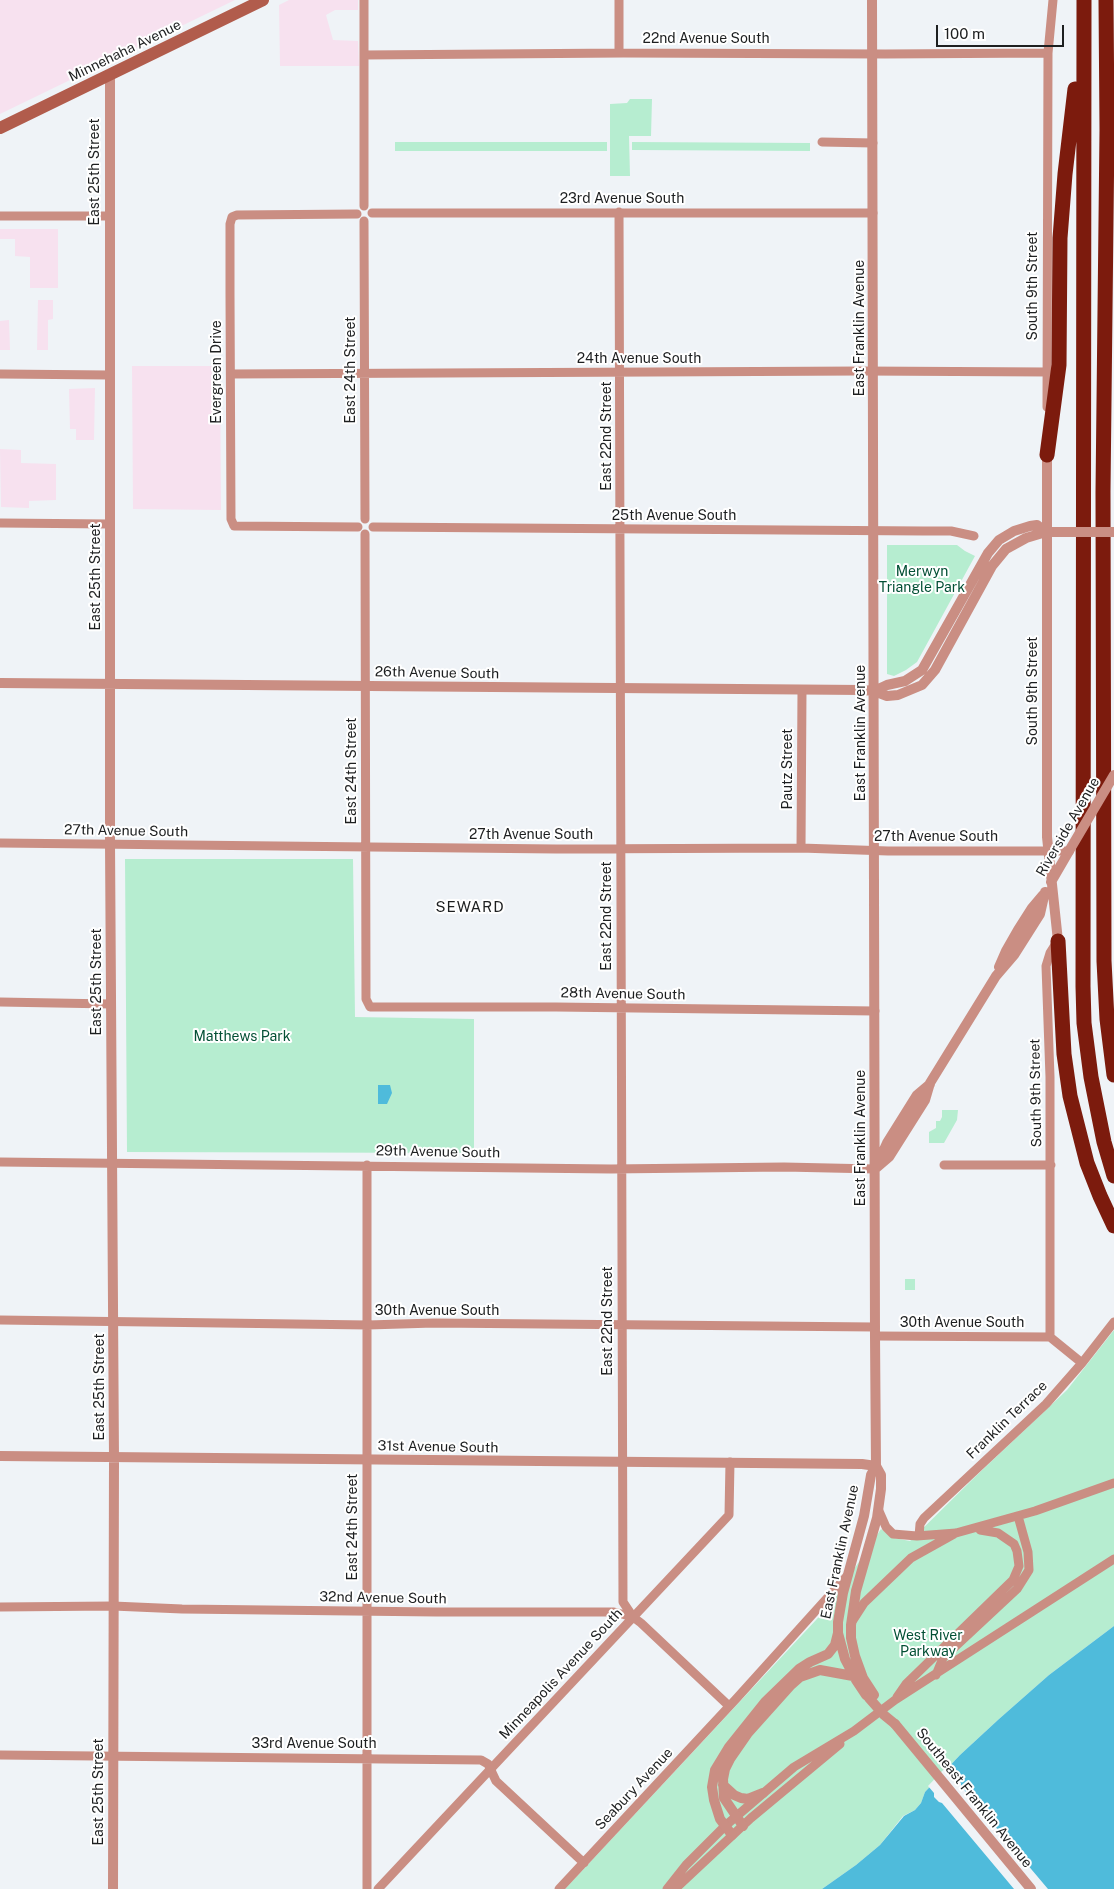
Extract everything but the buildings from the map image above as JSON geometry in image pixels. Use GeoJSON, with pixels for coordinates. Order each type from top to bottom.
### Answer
{"type":"FeatureCollection","features":[{"type":"Feature","properties":{"kind":"highway"},"geometry":{"type":"LineString","coordinates":[[1047,455],[1059,365],[1062,219],[1083,0]]}},
{"type":"Feature","properties":{"kind":"highway"},"geometry":{"type":"LineString","coordinates":[[1083,0],[1083,986],[1084,1023],[1091,1078],[1102,1135],[1114,1176]]}},
{"type":"Feature","properties":{"kind":"highway"},"geometry":{"type":"LineString","coordinates":[[1106,0],[1104,961],[1107,1019],[1114,1075]]}},
{"type":"Feature","properties":{"kind":"highway"},"geometry":{"type":"LineString","coordinates":[[1107,130],[1114,158]]}},
{"type":"Feature","properties":{"kind":"highway"},"geometry":{"type":"LineString","coordinates":[[1058,941],[1064,1054],[1070,1096],[1090,1170],[1114,1226]]}},
{"type":"Feature","properties":{"kind":"main road","name":"Minnehaha Avenue"},"geometry":{"type":"LineString","coordinates":[[0,128],[262,0]]}},
{"type":"Feature","properties":{"kind":"street"},"geometry":{"type":"LineString","coordinates":[[364,0],[364,206]]}},
{"type":"Feature","properties":{"kind":"street"},"geometry":{"type":"LineString","coordinates":[[619,0],[619,53]]}},
{"type":"Feature","properties":{"kind":"street","name":"East Franklin Avenue"},"geometry":{"type":"LineString","coordinates":[[871,1696],[853,1676],[845,1659],[838,1633],[839,1609],[864,1516],[871,1476],[876,1466],[872,0]]}},
{"type":"Feature","properties":{"kind":"street","name":"South 9th Street"},"geometry":{"type":"LineString","coordinates":[[1050,1337],[1051,1165],[1046,966],[1050,953],[1058,941],[1046,837],[1048,53],[1053,0]]}},
{"type":"Feature","properties":{"kind":"street","name":"22nd Avenue South"},"geometry":{"type":"LineString","coordinates":[[364,55],[1048,53]]}},
{"type":"Feature","properties":{"kind":"street","name":"East 25th Street"},"geometry":{"type":"LineString","coordinates":[[110,75],[110,844],[114,1457],[112,1889]]}},
{"type":"Feature","properties":{"kind":"street"},"geometry":{"type":"LineString","coordinates":[[822,142],[873,143]]}},
{"type":"Feature","properties":{"kind":"street"},"geometry":{"type":"LineString","coordinates":[[364,206],[369,207],[372,214],[369,220],[364,221],[358,218],[357,214],[360,208],[364,206]]}},
{"type":"Feature","properties":{"kind":"street","name":"23rd Avenue South"},"geometry":{"type":"LineString","coordinates":[[372,214],[619,212],[873,213]]}},
{"type":"Feature","properties":{"kind":"street","name":"East 22nd Street"},"geometry":{"type":"LineString","coordinates":[[619,212],[623,1602],[632,1617]]}},
{"type":"Feature","properties":{"kind":"street","name":"Evergreen Drive"},"geometry":{"type":"LineString","coordinates":[[357,214],[237,215],[232,217],[230,224],[230,519],[234,526],[358,527]]}},
{"type":"Feature","properties":{"kind":"street"},"geometry":{"type":"LineString","coordinates":[[0,216],[109,216]]}},
{"type":"Feature","properties":{"kind":"street","name":"East 24th Street"},"geometry":{"type":"LineString","coordinates":[[364,221],[365,519]]}},
{"type":"Feature","properties":{"kind":"street","name":"24th Avenue South"},"geometry":{"type":"LineString","coordinates":[[231,374],[1048,372]]}},
{"type":"Feature","properties":{"kind":"street"},"geometry":{"type":"LineString","coordinates":[[0,374],[109,375]]}},
{"type":"Feature","properties":{"kind":"street"},"geometry":{"type":"LineString","coordinates":[[365,519],[370,520],[373,527],[370,533],[365,534],[361,533],[358,527],[361,520],[365,519]]}},
{"type":"Feature","properties":{"kind":"street"},"geometry":{"type":"LineString","coordinates":[[0,523],[110,524]]}},
{"type":"Feature","properties":{"kind":"street","name":"26th Avenue South"},"geometry":{"type":"LineString","coordinates":[[0,683],[874,691],[887,685],[906,681],[922,670],[988,553],[999,540],[1014,531],[1030,526],[1037,525],[1046,532]]}},
{"type":"Feature","properties":{"kind":"street","name":"25th Avenue South"},"geometry":{"type":"LineString","coordinates":[[373,527],[951,531],[974,536]]}},
{"type":"Feature","properties":{"kind":"street"},"geometry":{"type":"LineString","coordinates":[[1046,532],[1114,532]]}},
{"type":"Feature","properties":{"kind":"street","name":"East 24th Street"},"geometry":{"type":"LineString","coordinates":[[365,534],[366,999],[370,1007]]}},
{"type":"Feature","properties":{"kind":"street","name":"Pautz Street"},"geometry":{"type":"LineString","coordinates":[[801,848],[802,690]]}},
{"type":"Feature","properties":{"kind":"street","name":"Riverside Avenue"},"geometry":{"type":"LineString","coordinates":[[875,1169],[887,1143],[917,1095],[930,1083],[996,976],[1014,956],[1040,914],[1045,892],[1060,867],[1066,851],[1114,775]]}},
{"type":"Feature","properties":{"kind":"street","name":"27th Avenue South"},"geometry":{"type":"LineString","coordinates":[[0,843],[1066,851]]}},
{"type":"Feature","properties":{"kind":"street"},"geometry":{"type":"LineString","coordinates":[[0,1002],[111,1004]]}},
{"type":"Feature","properties":{"kind":"street","name":"28th Avenue South"},"geometry":{"type":"LineString","coordinates":[[370,1007],[875,1011]]}},
{"type":"Feature","properties":{"kind":"street","name":"29th Avenue South"},"geometry":{"type":"LineString","coordinates":[[0,1162],[622,1169],[784,1167],[875,1169]]}},
{"type":"Feature","properties":{"kind":"street","name":"East 24th Street"},"geometry":{"type":"LineString","coordinates":[[367,1165],[367,1889]]}},
{"type":"Feature","properties":{"kind":"street"},"geometry":{"type":"LineString","coordinates":[[944,1165],[1051,1165]]}},
{"type":"Feature","properties":{"kind":"street","name":"30th Avenue South"},"geometry":{"type":"LineString","coordinates":[[0,1320],[368,1325],[622,1325],[1050,1337]]}},
{"type":"Feature","properties":{"kind":"street","name":"Franklin Terrace"},"geometry":{"type":"LineString","coordinates":[[919,1536],[920,1524],[924,1518],[1046,1404],[1082,1363],[1114,1322]]}},
{"type":"Feature","properties":{"kind":"street"},"geometry":{"type":"LineString","coordinates":[[1050,1337],[1082,1363]]}},
{"type":"Feature","properties":{"kind":"street","name":"31st Avenue South"},"geometry":{"type":"LineString","coordinates":[[0,1456],[730,1462],[862,1464],[876,1466]]}},
{"type":"Feature","properties":{"kind":"street","name":"Minneapolis Avenue South"},"geometry":{"type":"LineString","coordinates":[[378,1889],[728,1515],[730,1462]]}},
{"type":"Feature","properties":{"kind":"street","name":"East Franklin Avenue"},"geometry":{"type":"LineString","coordinates":[[871,1696],[855,1656],[851,1638],[851,1624],[856,1591],[879,1510],[881,1475],[876,1466]]}},
{"type":"Feature","properties":{"kind":"street"},"geometry":{"type":"LineString","coordinates":[[879,1510],[886,1527],[893,1534],[919,1536],[956,1533],[1018,1516],[1114,1483]]}},
{"type":"Feature","properties":{"kind":"street"},"geometry":{"type":"LineString","coordinates":[[936,1675],[943,1658],[1016,1589],[1029,1570],[1029,1559],[1018,1516]]}},
{"type":"Feature","properties":{"kind":"street"},"geometry":{"type":"LineString","coordinates":[[895,1700],[906,1684],[1013,1580],[1019,1566],[1014,1544],[998,1533],[974,1529]]}},
{"type":"Feature","properties":{"kind":"street"},"geometry":{"type":"LineString","coordinates":[[851,1624],[864,1603],[912,1558],[956,1533]]}},
{"type":"Feature","properties":{"kind":"street"},"geometry":{"type":"LineString","coordinates":[[675,1889],[732,1835],[854,1731],[895,1700],[1114,1559]]}},
{"type":"Feature","properties":{"kind":"street","name":"Seabury Avenue"},"geometry":{"type":"LineString","coordinates":[[559,1889],[736,1699],[848,1575]]}},
{"type":"Feature","properties":{"kind":"street","name":"32nd Avenue South"},"geometry":{"type":"LineString","coordinates":[[0,1607],[113,1606],[182,1609],[614,1612],[632,1617]]}},
{"type":"Feature","properties":{"kind":"street"},"geometry":{"type":"LineString","coordinates":[[632,1617],[729,1706]]}},
{"type":"Feature","properties":{"kind":"street"},"geometry":{"type":"LineString","coordinates":[[732,1835],[720,1819],[714,1800],[712,1786],[715,1770],[729,1747],[765,1702],[799,1670],[810,1662],[828,1654],[835,1644],[838,1633]]}},
{"type":"Feature","properties":{"kind":"street"},"geometry":{"type":"LineString","coordinates":[[743,1826],[724,1798],[723,1785],[724,1769],[748,1733],[790,1685],[800,1677],[820,1670],[853,1676]]}},
{"type":"Feature","properties":{"kind":"street","name":"Southeast Franklin Avenue"},"geometry":{"type":"LineString","coordinates":[[871,1696],[884,1715],[895,1724],[1031,1889]]}},
{"type":"Feature","properties":{"kind":"street"},"geometry":{"type":"LineString","coordinates":[[666,1889],[686,1865],[725,1826],[794,1766],[854,1731]]}},
{"type":"Feature","properties":{"kind":"street","name":"33rd Avenue South"},"geometry":{"type":"LineString","coordinates":[[0,1755],[481,1760],[488,1764],[496,1781],[584,1863]]}},
{"type":"Feature","properties":{"kind":"street"},"geometry":{"type":"LineString","coordinates":[[723,1785],[734,1795],[741,1798],[748,1799],[763,1793]]}},
{"type":"Feature","properties":{"kind":"shaded area"},"geometry":{"type":"Polygon","coordinates":[[[0,0],[235,0],[0,114],[0,0]]]}},
{"type":"Feature","properties":{"kind":"shaded area"},"geometry":{"type":"Polygon","coordinates":[[[289,0],[358,0],[358,10],[335,10],[326,15],[333,40],[358,41],[359,66],[280,66],[279,5],[289,0]]]}},
{"type":"Feature","properties":{"kind":"shaded area"},"geometry":{"type":"Polygon","coordinates":[[[0,229],[58,229],[58,288],[30,288],[30,257],[15,256],[15,239],[0,239],[0,229]]]}},
{"type":"Feature","properties":{"kind":"shaded area"},"geometry":{"type":"Polygon","coordinates":[[[38,300],[53,300],[53,319],[48,320],[48,350],[37,350],[38,300]]]}},
{"type":"Feature","properties":{"kind":"shaded area"},"geometry":{"type":"Polygon","coordinates":[[[9,320],[10,350],[0,350],[0,321],[9,320]]]}},
{"type":"Feature","properties":{"kind":"shaded area"},"geometry":{"type":"Polygon","coordinates":[[[132,366],[220,366],[221,510],[133,509],[132,366]]]}},
{"type":"Feature","properties":{"kind":"shaded area"},"geometry":{"type":"Polygon","coordinates":[[[95,388],[94,440],[76,440],[76,429],[70,429],[69,389],[95,388]]]}},
{"type":"Feature","properties":{"kind":"shaded area"},"geometry":{"type":"Polygon","coordinates":[[[0,449],[21,450],[21,463],[56,464],[56,500],[29,501],[29,508],[1,507],[0,449]]]}},
{"type":"Feature","properties":{"kind":"green space"},"geometry":{"type":"Polygon","coordinates":[[[630,99],[652,99],[651,136],[629,136],[630,176],[610,176],[610,104],[627,103],[630,99]]]}},
{"type":"Feature","properties":{"kind":"green space"},"geometry":{"type":"Polygon","coordinates":[[[395,142],[607,142],[607,151],[395,151],[395,142]]]}},
{"type":"Feature","properties":{"kind":"green space"},"geometry":{"type":"Polygon","coordinates":[[[632,142],[810,143],[810,151],[632,150],[632,142]]]}},
{"type":"Feature","properties":{"kind":"green space","name":"Merwyn Triangle Park"},"geometry":{"type":"Polygon","coordinates":[[[887,545],[957,545],[975,556],[917,662],[894,676],[887,674],[887,545]]]}},
{"type":"Feature","properties":{"kind":"green space","name":"Matthews Park"},"geometry":{"type":"Polygon","coordinates":[[[125,859],[353,859],[355,1017],[474,1019],[474,1153],[127,1152],[125,859]]]}},
{"type":"Feature","properties":{"kind":"green space"},"geometry":{"type":"Polygon","coordinates":[[[942,1110],[958,1110],[957,1120],[944,1143],[929,1143],[929,1132],[936,1128],[936,1121],[940,1121],[942,1117],[942,1110]]]}},
{"type":"Feature","properties":{"kind":"green space"},"geometry":{"type":"Polygon","coordinates":[[[905,1279],[915,1279],[915,1290],[905,1290],[905,1279]]]}},
{"type":"Feature","properties":{"kind":"green space","name":"West River Parkway"},"geometry":{"type":"Polygon","coordinates":[[[1114,1330],[1114,1626],[1049,1675],[999,1719],[960,1755],[925,1792],[921,1803],[915,1810],[903,1816],[880,1845],[822,1889],[565,1889],[830,1605],[881,1529],[894,1538],[910,1541],[1067,1390],[1114,1330]]]}},
{"type":"Feature","properties":{"kind":"water"},"geometry":{"type":"Polygon","coordinates":[[[378,1085],[390,1085],[392,1093],[387,1104],[378,1104],[378,1085]]]}},
{"type":"Feature","properties":{"kind":"water"},"geometry":{"type":"Polygon","coordinates":[[[1114,1626],[1114,1889],[822,1889],[880,1845],[904,1816],[915,1810],[921,1803],[925,1792],[960,1755],[999,1719],[1049,1675],[1114,1626]]]}},
{"type":"Feature","properties":{"kind":"pier"},"geometry":{"type":"Polygon","coordinates":[[[946,1767],[1048,1889],[1014,1889],[942,1803],[934,1797],[934,1793],[928,1786],[946,1767]]]}},
{"type":"Feature","properties":{"kind":"district","name":"SEWARD"},"geometry":{"type":"Point","coordinates":[470,907]}}]}
